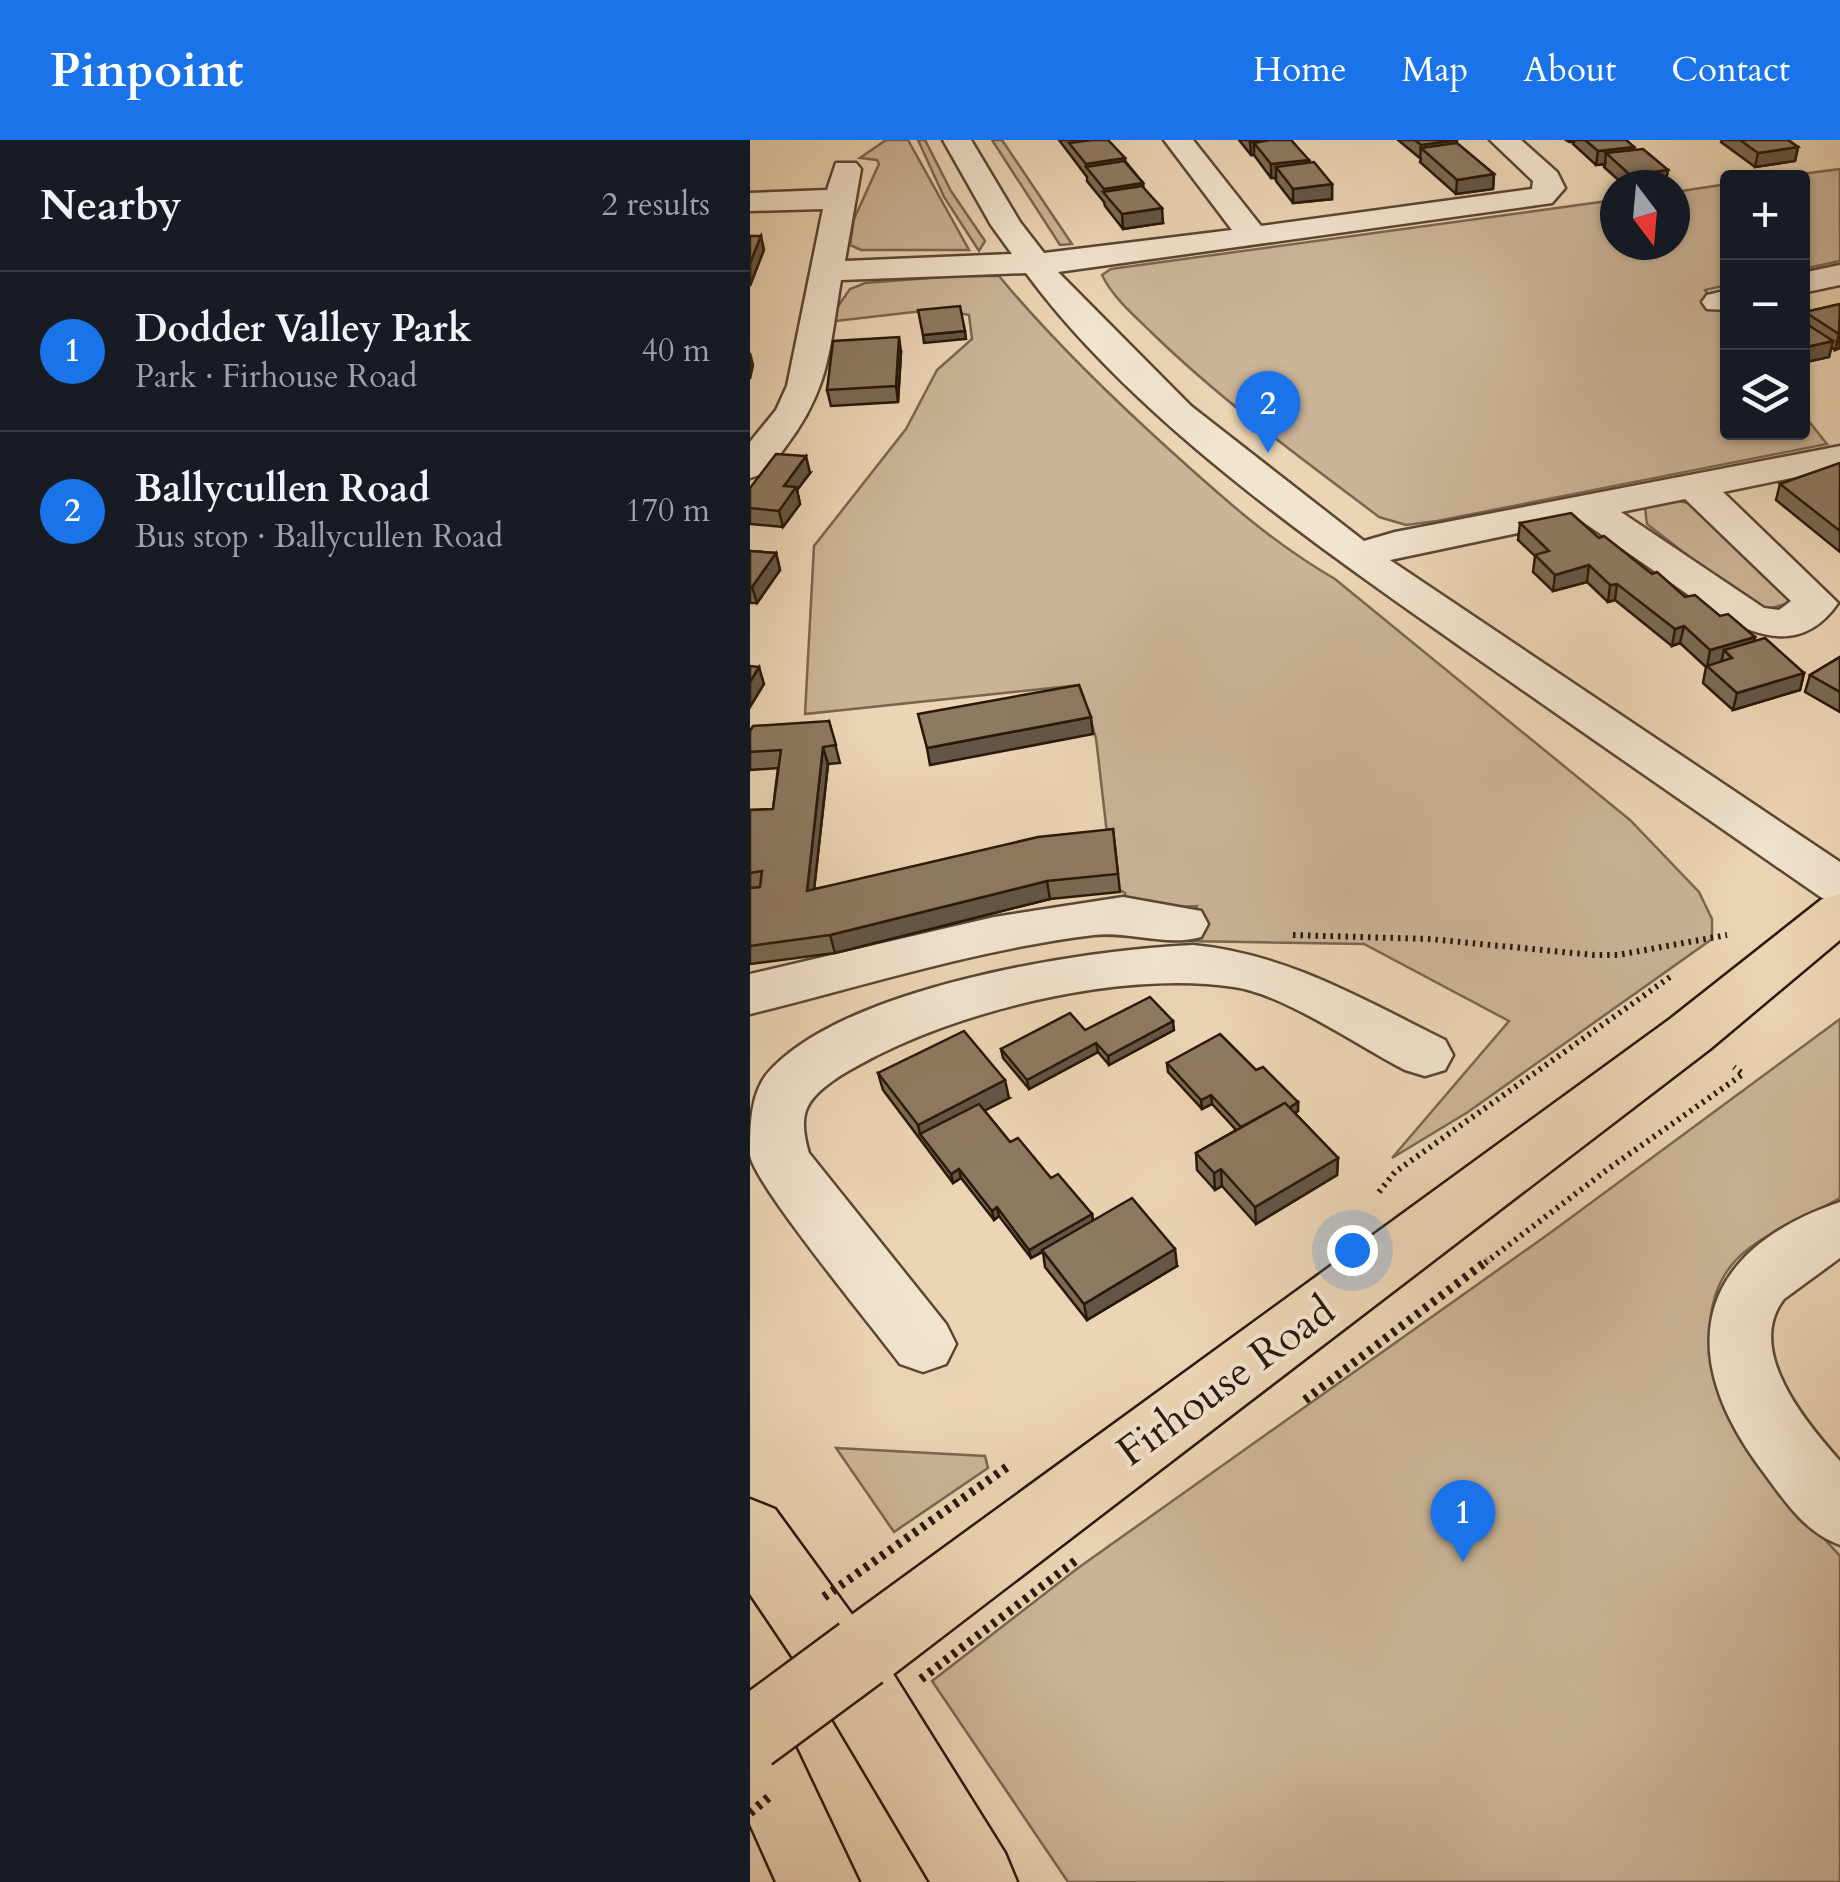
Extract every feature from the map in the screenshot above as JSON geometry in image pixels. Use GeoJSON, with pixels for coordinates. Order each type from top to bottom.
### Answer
{"type":"FeatureCollection","features":[{"type":"Feature","properties":{"kind":"main road","name":"Firhouse Road"},"geometry":{"type":"LineString","coordinates":[[750,1736],[1055,1522],[1690,1034],[1840,912]]}},
{"type":"Feature","properties":{"kind":"main road"},"geometry":{"type":"LineString","coordinates":[[750,1533],[853,1680],[976,1882]]}},
{"type":"Feature","properties":{"kind":"main road"},"geometry":{"type":"LineString","coordinates":[[750,1736],[818,1882]]}},
{"type":"Feature","properties":{"kind":"street"},"geometry":{"type":"LineString","coordinates":[[956,140],[1006,225],[1033,261],[1095,335],[1178,414],[1360,557],[1840,886]]}},
{"type":"Feature","properties":{"kind":"street"},"geometry":{"type":"LineString","coordinates":[[1178,140],[1254,238]]}},
{"type":"Feature","properties":{"kind":"street"},"geometry":{"type":"LineString","coordinates":[[829,271],[1068,262],[1541,197],[1550,188],[1547,178],[1504,140]]}},
{"type":"Feature","properties":{"kind":"street"},"geometry":{"type":"LineString","coordinates":[[750,202],[843,184],[805,386],[766,425],[750,467]]}},
{"type":"Feature","properties":{"kind":"street"},"geometry":{"type":"LineString","coordinates":[[1810,281],[1840,275]]}},
{"type":"Feature","properties":{"kind":"street"},"geometry":{"type":"LineString","coordinates":[[1360,557],[1395,544],[1837,457]]}},
{"type":"Feature","properties":{"kind":"street"},"geometry":{"type":"LineString","coordinates":[[1586,506],[1752,620],[1786,624],[1817,603],[1692,484]]}},
{"type":"Feature","properties":{"kind":"street"},"geometry":{"type":"LineString","coordinates":[[750,994],[994,935],[1094,918],[1123,915],[1182,924]]}},
{"type":"Feature","properties":{"kind":"street"},"geometry":{"type":"LineString","coordinates":[[923,1344],[782,1164],[774,1140],[776,1114],[786,1091],[824,1056],[850,1042],[970,998],[1104,968],[1187,962],[1238,968],[1279,982],[1424,1056]]}},
{"type":"Feature","properties":{"kind":"street"},"geometry":{"type":"LineString","coordinates":[[820,980],[850,1042]]}},
{"type":"Feature","properties":{"kind":"street"},"geometry":{"type":"LineString","coordinates":[[1840,1227],[1797,1252],[1766,1278],[1746,1303],[1742,1341],[1747,1376],[1763,1414],[1795,1460],[1840,1512]]}},
{"type":"Feature","properties":{"kind":"path"},"geometry":{"type":"LineString","coordinates":[[1292,936],[1429,939],[1618,955],[1727,935],[1712,946]]}},
{"type":"Feature","properties":{"kind":"path"},"geometry":{"type":"LineString","coordinates":[[1395,1172],[1683,968]]}},
{"type":"Feature","properties":{"kind":"path"},"geometry":{"type":"LineString","coordinates":[[1300,1404],[1608,1169],[1743,1074]]}},
{"type":"Feature","properties":{"kind":"path"},"geometry":{"type":"LineString","coordinates":[[814,1604],[1055,1522]]}},
{"type":"Feature","properties":{"kind":"shaded area"},"geometry":{"type":"Polygon","coordinates":[[[886,140],[908,140],[969,250],[861,250],[850,245],[854,219],[879,164],[877,160],[860,158],[886,140]]]}},
{"type":"Feature","properties":{"kind":"shaded area"},"geometry":{"type":"Polygon","coordinates":[[[918,140],[925,140],[951,191],[985,241],[979,251],[944,197],[918,140]]]}},
{"type":"Feature","properties":{"kind":"shaded area"},"geometry":{"type":"Polygon","coordinates":[[[992,140],[1002,140],[1072,244],[1060,245],[992,140]]]}},
{"type":"Feature","properties":{"kind":"shaded area"},"geometry":{"type":"Polygon","coordinates":[[[1840,169],[1840,261],[1810,267],[1810,260],[1810,173],[1840,169]]]}},
{"type":"Feature","properties":{"kind":"shaded area"},"geometry":{"type":"Polygon","coordinates":[[[1720,185],[1720,287],[1705,290],[1720,310],[1720,440],[1810,440],[1810,423],[1827,444],[1437,521],[1406,525],[1379,517],[1206,382],[1125,306],[1102,275],[1111,269],[1600,202],[1600,260],[1690,260],[1690,190],[1720,185]]]}},
{"type":"Feature","properties":{"kind":"shaded area"},"geometry":{"type":"Polygon","coordinates":[[[999,276],[1104,389],[1230,504],[1335,579],[1630,820],[1699,892],[1712,919],[1712,939],[1468,1112],[1392,1158],[1509,1021],[1364,944],[1187,941],[1198,932],[1191,931],[1197,906],[1125,909],[1125,893],[1113,886],[1096,738],[1079,685],[805,714],[814,546],[906,429],[937,370],[972,339],[969,315],[940,309],[827,322],[850,289],[865,283],[999,276]]]}},
{"type":"Feature","properties":{"kind":"shaded area"},"geometry":{"type":"Polygon","coordinates":[[[1652,502],[1689,503],[1789,596],[1789,603],[1768,609],[1746,601],[1647,524],[1645,508],[1652,502]]]}},
{"type":"Feature","properties":{"kind":"shaded area"},"geometry":{"type":"Polygon","coordinates":[[[1840,1019],[1840,1198],[1747,1250],[1727,1271],[1715,1296],[1710,1324],[1717,1382],[1740,1436],[1774,1484],[1840,1556],[1840,1882],[1068,1882],[932,1681],[1078,1568],[1550,1233],[1840,1019]]]}},
{"type":"Feature","properties":{"kind":"shaded area"},"geometry":{"type":"Polygon","coordinates":[[[836,1448],[985,1456],[988,1468],[894,1532],[836,1448]]]}},
{"type":"Feature","properties":{"kind":"building"},"geometry":{"type":"Polygon","coordinates":[[[1108,140],[1125,158],[1086,164],[1069,143],[1108,140]]]}},
{"type":"Feature","properties":{"kind":"building"},"geometry":{"type":"Polygon","coordinates":[[[1291,140],[1309,160],[1271,164],[1254,143],[1291,140]]]}},
{"type":"Feature","properties":{"kind":"building"},"geometry":{"type":"Polygon","coordinates":[[[1415,140],[1457,140],[1421,145],[1415,140]]]}},
{"type":"Feature","properties":{"kind":"building"},"geometry":{"type":"Polygon","coordinates":[[[1585,140],[1626,140],[1634,147],[1598,151],[1585,140]]]}},
{"type":"Feature","properties":{"kind":"building"},"geometry":{"type":"Polygon","coordinates":[[[1740,140],[1788,140],[1798,147],[1758,153],[1740,140]]]}},
{"type":"Feature","properties":{"kind":"building"},"geometry":{"type":"Polygon","coordinates":[[[1457,143],[1494,174],[1457,180],[1421,148],[1457,143]]]}},
{"type":"Feature","properties":{"kind":"building"},"geometry":{"type":"Polygon","coordinates":[[[1643,149],[1668,170],[1625,170],[1606,153],[1643,149]]]}},
{"type":"Feature","properties":{"kind":"building"},"geometry":{"type":"Polygon","coordinates":[[[1124,161],[1143,183],[1104,189],[1086,167],[1124,161]]]}},
{"type":"Feature","properties":{"kind":"building"},"geometry":{"type":"Polygon","coordinates":[[[1314,162],[1332,184],[1293,189],[1276,167],[1314,162]]]}},
{"type":"Feature","properties":{"kind":"building"},"geometry":{"type":"Polygon","coordinates":[[[1142,186],[1162,208],[1122,214],[1103,192],[1142,186]]]}},
{"type":"Feature","properties":{"kind":"building"},"geometry":{"type":"Polygon","coordinates":[[[750,236],[761,236],[750,263],[750,236]]]}},
{"type":"Feature","properties":{"kind":"building"},"geometry":{"type":"Polygon","coordinates":[[[1840,304],[1839,334],[1810,315],[1810,311],[1840,304]]]}},
{"type":"Feature","properties":{"kind":"building"},"geometry":{"type":"Polygon","coordinates":[[[960,306],[965,331],[923,335],[918,310],[960,306]]]}},
{"type":"Feature","properties":{"kind":"building"},"geometry":{"type":"Polygon","coordinates":[[[1810,326],[1833,341],[1810,346],[1810,326]]]}},
{"type":"Feature","properties":{"kind":"building"},"geometry":{"type":"Polygon","coordinates":[[[899,337],[896,386],[827,390],[833,341],[899,337]]]}},
{"type":"Feature","properties":{"kind":"building"},"geometry":{"type":"Polygon","coordinates":[[[776,454],[806,456],[784,486],[796,487],[779,511],[750,508],[750,488],[776,454]]]}},
{"type":"Feature","properties":{"kind":"building"},"geometry":{"type":"Polygon","coordinates":[[[1840,463],[1840,531],[1780,484],[1840,463]]]}},
{"type":"Feature","properties":{"kind":"building"},"geometry":{"type":"Polygon","coordinates":[[[1571,513],[1599,538],[1604,536],[1652,574],[1657,572],[1685,597],[1695,595],[1720,616],[1728,614],[1755,637],[1710,650],[1684,626],[1675,629],[1617,584],[1610,585],[1589,565],[1555,575],[1535,555],[1549,551],[1520,523],[1571,513]]]}},
{"type":"Feature","properties":{"kind":"building"},"geometry":{"type":"Polygon","coordinates":[[[750,551],[776,553],[752,587],[750,586],[750,551]]]}},
{"type":"Feature","properties":{"kind":"building"},"geometry":{"type":"Polygon","coordinates":[[[1765,638],[1804,673],[1737,693],[1707,666],[1732,658],[1724,650],[1765,638]]]}},
{"type":"Feature","properties":{"kind":"building"},"geometry":{"type":"Polygon","coordinates":[[[1840,657],[1840,692],[1810,675],[1840,657]]]}},
{"type":"Feature","properties":{"kind":"building"},"geometry":{"type":"Polygon","coordinates":[[[750,666],[759,667],[750,682],[750,666]]]}},
{"type":"Feature","properties":{"kind":"building"},"geometry":{"type":"Polygon","coordinates":[[[1079,685],[1091,717],[927,748],[918,714],[1079,685]]]}},
{"type":"Feature","properties":{"kind":"building"},"geometry":{"type":"Polygon","coordinates":[[[829,721],[836,745],[823,747],[807,891],[1038,837],[1113,829],[1118,874],[1047,881],[830,935],[750,946],[750,888],[760,887],[762,871],[750,873],[750,810],[773,809],[781,750],[750,752],[750,731],[753,726],[829,721]]]}},
{"type":"Feature","properties":{"kind":"building"},"geometry":{"type":"Polygon","coordinates":[[[1150,997],[1173,1021],[1108,1056],[1096,1043],[1027,1080],[1001,1049],[1070,1013],[1085,1030],[1150,997]]]}},
{"type":"Feature","properties":{"kind":"building"},"geometry":{"type":"Polygon","coordinates":[[[964,1031],[1005,1080],[918,1125],[878,1073],[964,1031]]]}},
{"type":"Feature","properties":{"kind":"building"},"geometry":{"type":"Polygon","coordinates":[[[1220,1034],[1256,1070],[1263,1067],[1298,1102],[1289,1108],[1285,1103],[1241,1127],[1211,1095],[1201,1100],[1167,1063],[1220,1034]]]}},
{"type":"Feature","properties":{"kind":"building"},"geometry":{"type":"Polygon","coordinates":[[[1285,1103],[1338,1158],[1255,1207],[1221,1169],[1214,1173],[1196,1153],[1285,1103]]]}},
{"type":"Feature","properties":{"kind":"building"},"geometry":{"type":"Polygon","coordinates":[[[979,1104],[1010,1142],[1018,1138],[1051,1178],[1058,1174],[1092,1214],[1029,1250],[997,1207],[992,1211],[959,1169],[951,1174],[920,1134],[979,1104]]]}},
{"type":"Feature","properties":{"kind":"building"},"geometry":{"type":"Polygon","coordinates":[[[1132,1198],[1175,1249],[1084,1304],[1042,1250],[1132,1198]]]}},
{"type":"Feature","properties":{"kind":"place","name":"Ballycullen Road"},"geometry":{"type":"Point","coordinates":[1268,453]}},
{"type":"Feature","properties":{"kind":"place","name":"Dodder Valley Park"},"geometry":{"type":"Point","coordinates":[1463,1562]}}]}
